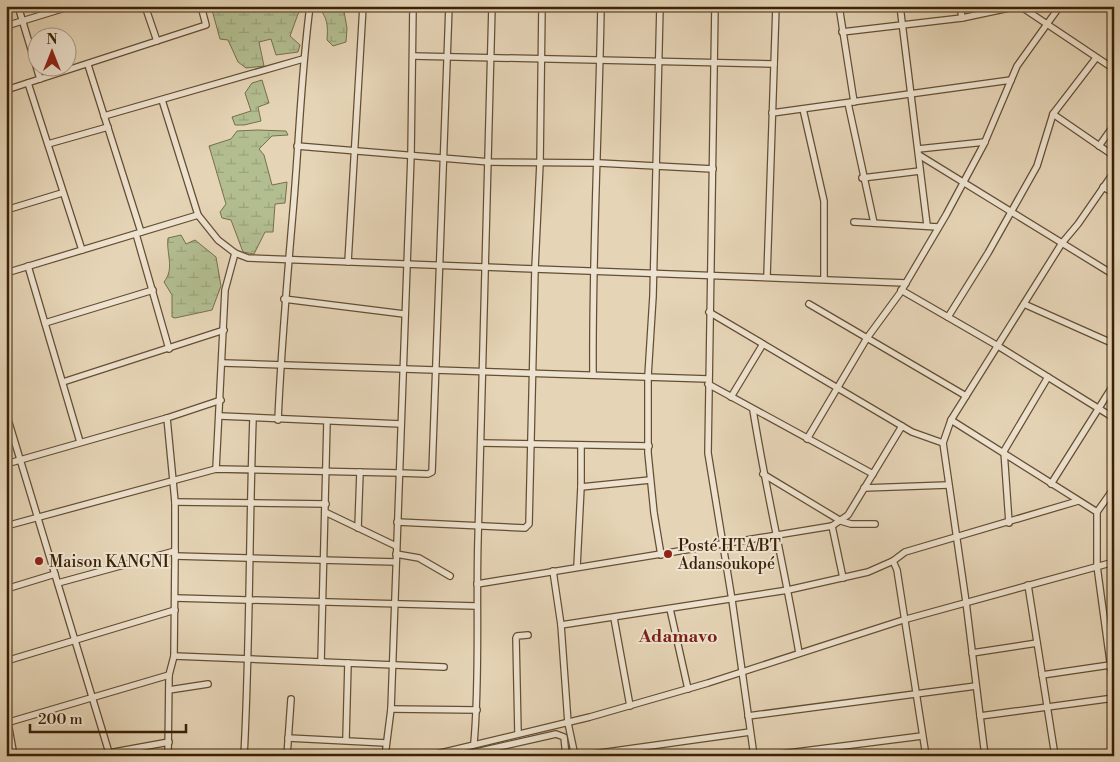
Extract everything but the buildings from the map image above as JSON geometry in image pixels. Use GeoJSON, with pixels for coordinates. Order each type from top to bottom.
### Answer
{"type":"FeatureCollection","features":[{"type":"Feature","properties":{"kind":"street"},"geometry":{"type":"LineString","coordinates":[[18,6],[40,79]]}},
{"type":"Feature","properties":{"kind":"street"},"geometry":{"type":"LineString","coordinates":[[6,26],[71,6]]}},
{"type":"Feature","properties":{"kind":"street"},"geometry":{"type":"LineString","coordinates":[[145,6],[157,41]]}},
{"type":"Feature","properties":{"kind":"street"},"geometry":{"type":"LineString","coordinates":[[6,90],[88,65],[206,25],[201,6]]}},
{"type":"Feature","properties":{"kind":"street"},"geometry":{"type":"LineString","coordinates":[[278,420],[287,260],[303,59],[310,6]]}},
{"type":"Feature","properties":{"kind":"street"},"geometry":{"type":"LineString","coordinates":[[348,262],[363,6]]}},
{"type":"Feature","properties":{"kind":"street"},"geometry":{"type":"LineString","coordinates":[[385,756],[391,709],[411,155],[414,6]]}},
{"type":"Feature","properties":{"kind":"street"},"geometry":{"type":"LineString","coordinates":[[6,526],[216,469],[428,474],[432,472],[442,265],[450,6]]}},
{"type":"Feature","properties":{"kind":"street"},"geometry":{"type":"LineString","coordinates":[[474,743],[477,710],[476,584],[485,266],[490,162],[492,6]]}},
{"type":"Feature","properties":{"kind":"street"},"geometry":{"type":"LineString","coordinates":[[398,522],[525,528],[528,526],[535,268],[540,163],[542,6]]}},
{"type":"Feature","properties":{"kind":"street"},"geometry":{"type":"LineString","coordinates":[[593,375],[592,270],[598,163],[601,6]]}},
{"type":"Feature","properties":{"kind":"street"},"geometry":{"type":"LineString","coordinates":[[660,6],[653,272],[648,376],[648,446],[650,480],[661,555]]}},
{"type":"Feature","properties":{"kind":"street"},"geometry":{"type":"LineString","coordinates":[[715,6],[708,453],[724,543],[754,756]]}},
{"type":"Feature","properties":{"kind":"street"},"geometry":{"type":"LineString","coordinates":[[767,276],[776,6]]}},
{"type":"Feature","properties":{"kind":"street"},"geometry":{"type":"LineString","coordinates":[[839,6],[862,178],[874,223]]}},
{"type":"Feature","properties":{"kind":"street"},"geometry":{"type":"LineString","coordinates":[[900,6],[927,225]]}},
{"type":"Feature","properties":{"kind":"street"},"geometry":{"type":"LineString","coordinates":[[960,6],[962,18]]}},
{"type":"Feature","properties":{"kind":"street"},"geometry":{"type":"LineString","coordinates":[[842,32],[962,18],[1020,6],[1114,69]]}},
{"type":"Feature","properties":{"kind":"street"},"geometry":{"type":"LineString","coordinates":[[806,439],[868,338],[906,283],[985,142],[1017,66],[1060,6]]}},
{"type":"Feature","properties":{"kind":"street"},"geometry":{"type":"LineString","coordinates":[[413,56],[774,64]]}},
{"type":"Feature","properties":{"kind":"street"},"geometry":{"type":"LineString","coordinates":[[948,317],[988,253],[1037,166],[1053,114],[1096,58]]}},
{"type":"Feature","properties":{"kind":"street"},"geometry":{"type":"LineString","coordinates":[[104,116],[303,59]]}},
{"type":"Feature","properties":{"kind":"street"},"geometry":{"type":"LineString","coordinates":[[88,65],[108,127],[169,349]]}},
{"type":"Feature","properties":{"kind":"street"},"geometry":{"type":"LineString","coordinates":[[772,114],[1011,80]]}},
{"type":"Feature","properties":{"kind":"street"},"geometry":{"type":"LineString","coordinates":[[28,83],[82,250]]}},
{"type":"Feature","properties":{"kind":"street"},"geometry":{"type":"LineString","coordinates":[[162,100],[198,215],[210,232],[235,253],[255,259],[824,278],[906,283]]}},
{"type":"Feature","properties":{"kind":"street"},"geometry":{"type":"LineString","coordinates":[[803,109],[824,202],[824,278]]}},
{"type":"Feature","properties":{"kind":"street"},"geometry":{"type":"LineString","coordinates":[[1053,114],[1114,156]]}},
{"type":"Feature","properties":{"kind":"street"},"geometry":{"type":"LineString","coordinates":[[1099,146],[1114,125]]}},
{"type":"Feature","properties":{"kind":"street"},"geometry":{"type":"LineString","coordinates":[[48,144],[108,127]]}},
{"type":"Feature","properties":{"kind":"street"},"geometry":{"type":"LineString","coordinates":[[918,152],[985,142]]}},
{"type":"Feature","properties":{"kind":"street"},"geometry":{"type":"LineString","coordinates":[[297,146],[490,162],[598,163],[655,168],[713,169]]}},
{"type":"Feature","properties":{"kind":"street"},"geometry":{"type":"LineString","coordinates":[[918,152],[1113,273]]}},
{"type":"Feature","properties":{"kind":"street"},"geometry":{"type":"LineString","coordinates":[[862,178],[920,171]]}},
{"type":"Feature","properties":{"kind":"street"},"geometry":{"type":"LineString","coordinates":[[984,756],[966,602],[955,537],[943,443],[951,420],[1062,243],[1078,224],[1114,172]]}},
{"type":"Feature","properties":{"kind":"street"},"geometry":{"type":"LineString","coordinates":[[1103,187],[1114,193]]}},
{"type":"Feature","properties":{"kind":"street"},"geometry":{"type":"LineString","coordinates":[[6,210],[62,193]]}},
{"type":"Feature","properties":{"kind":"street"},"geometry":{"type":"LineString","coordinates":[[6,272],[198,215]]}},
{"type":"Feature","properties":{"kind":"street"},"geometry":{"type":"LineString","coordinates":[[854,222],[938,227]]}},
{"type":"Feature","properties":{"kind":"street"},"geometry":{"type":"LineString","coordinates":[[216,469],[223,363],[225,290],[235,253]]}},
{"type":"Feature","properties":{"kind":"street"},"geometry":{"type":"LineString","coordinates":[[28,266],[80,442]]}},
{"type":"Feature","properties":{"kind":"street"},"geometry":{"type":"LineString","coordinates":[[45,323],[153,290]]}},
{"type":"Feature","properties":{"kind":"street"},"geometry":{"type":"LineString","coordinates":[[901,290],[1048,376],[1114,418]]}},
{"type":"Feature","properties":{"kind":"street"},"geometry":{"type":"LineString","coordinates":[[284,299],[404,314]]}},
{"type":"Feature","properties":{"kind":"street"},"geometry":{"type":"LineString","coordinates":[[809,304],[966,396]]}},
{"type":"Feature","properties":{"kind":"street"},"geometry":{"type":"LineString","coordinates":[[1024,304],[1114,344]]}},
{"type":"Feature","properties":{"kind":"street"},"geometry":{"type":"LineString","coordinates":[[709,312],[902,426],[943,443]]}},
{"type":"Feature","properties":{"kind":"street"},"geometry":{"type":"LineString","coordinates":[[63,382],[224,330]]}},
{"type":"Feature","properties":{"kind":"street"},"geometry":{"type":"LineString","coordinates":[[731,397],[763,344]]}},
{"type":"Feature","properties":{"kind":"street"},"geometry":{"type":"LineString","coordinates":[[223,363],[280,367],[402,368],[648,376],[708,381],[753,410],[873,474]]}},
{"type":"Feature","properties":{"kind":"street"},"geometry":{"type":"LineString","coordinates":[[1009,523],[1004,451],[1048,376]]}},
{"type":"Feature","properties":{"kind":"street"},"geometry":{"type":"LineString","coordinates":[[1051,484],[1114,384]]}},
{"type":"Feature","properties":{"kind":"street"},"geometry":{"type":"LineString","coordinates":[[6,464],[167,418],[221,400]]}},
{"type":"Feature","properties":{"kind":"street"},"geometry":{"type":"LineString","coordinates":[[753,410],[763,474],[778,535],[799,653]]}},
{"type":"Feature","properties":{"kind":"street"},"geometry":{"type":"LineString","coordinates":[[6,413],[109,754]]}},
{"type":"Feature","properties":{"kind":"street"},"geometry":{"type":"LineString","coordinates":[[220,416],[253,419],[401,424]]}},
{"type":"Feature","properties":{"kind":"street"},"geometry":{"type":"LineString","coordinates":[[167,418],[175,502],[174,656],[169,675],[168,756]]}},
{"type":"Feature","properties":{"kind":"street"},"geometry":{"type":"LineString","coordinates":[[244,756],[253,419]]}},
{"type":"Feature","properties":{"kind":"street"},"geometry":{"type":"LineString","coordinates":[[951,420],[1004,451],[1051,484],[1097,512]]}},
{"type":"Feature","properties":{"kind":"street"},"geometry":{"type":"LineString","coordinates":[[321,662],[326,512],[326,422]]}},
{"type":"Feature","properties":{"kind":"street"},"geometry":{"type":"LineString","coordinates":[[476,584],[832,526],[848,515],[902,426]]}},
{"type":"Feature","properties":{"kind":"street"},"geometry":{"type":"LineString","coordinates":[[481,443],[648,446]]}},
{"type":"Feature","properties":{"kind":"street"},"geometry":{"type":"LineString","coordinates":[[577,568],[581,445]]}},
{"type":"Feature","properties":{"kind":"street"},"geometry":{"type":"LineString","coordinates":[[358,528],[360,472]]}},
{"type":"Feature","properties":{"kind":"street"},"geometry":{"type":"LineString","coordinates":[[763,474],[841,521],[851,524],[875,524]]}},
{"type":"Feature","properties":{"kind":"street"},"geometry":{"type":"LineString","coordinates":[[581,487],[650,480]]}},
{"type":"Feature","properties":{"kind":"street"},"geometry":{"type":"LineString","coordinates":[[864,488],[948,485]]}},
{"type":"Feature","properties":{"kind":"street"},"geometry":{"type":"LineString","coordinates":[[1114,488],[1097,512],[1097,566],[1111,649],[1110,665],[1114,691]]}},
{"type":"Feature","properties":{"kind":"street"},"geometry":{"type":"LineString","coordinates":[[561,626],[732,600],[843,578],[881,568],[905,552],[1009,523],[1078,501]]}},
{"type":"Feature","properties":{"kind":"street"},"geometry":{"type":"LineString","coordinates":[[175,502],[326,504]]}},
{"type":"Feature","properties":{"kind":"street"},"geometry":{"type":"LineString","coordinates":[[326,512],[396,546]]}},
{"type":"Feature","properties":{"kind":"street"},"geometry":{"type":"LineString","coordinates":[[832,526],[843,578]]}},
{"type":"Feature","properties":{"kind":"street"},"geometry":{"type":"LineString","coordinates":[[58,583],[175,553],[248,558],[396,562]]}},
{"type":"Feature","properties":{"kind":"street"},"geometry":{"type":"LineString","coordinates":[[396,554],[419,558],[450,576]]}},
{"type":"Feature","properties":{"kind":"street"},"geometry":{"type":"LineString","coordinates":[[894,561],[897,570],[903,620],[926,756]]}},
{"type":"Feature","properties":{"kind":"street"},"geometry":{"type":"LineString","coordinates":[[428,756],[474,743],[568,723],[630,706],[742,673],[903,620],[1114,562]]}},
{"type":"Feature","properties":{"kind":"street"},"geometry":{"type":"LineString","coordinates":[[553,571],[561,626],[568,723],[576,756],[663,742],[750,732]]}},
{"type":"Feature","properties":{"kind":"street"},"geometry":{"type":"LineString","coordinates":[[6,589],[55,574]]}},
{"type":"Feature","properties":{"kind":"street"},"geometry":{"type":"LineString","coordinates":[[1028,585],[1055,756]]}},
{"type":"Feature","properties":{"kind":"street"},"geometry":{"type":"LineString","coordinates":[[175,598],[476,606]]}},
{"type":"Feature","properties":{"kind":"street"},"geometry":{"type":"LineString","coordinates":[[670,609],[688,689]]}},
{"type":"Feature","properties":{"kind":"street"},"geometry":{"type":"LineString","coordinates":[[6,661],[174,610]]}},
{"type":"Feature","properties":{"kind":"street"},"geometry":{"type":"LineString","coordinates":[[614,618],[630,706]]}},
{"type":"Feature","properties":{"kind":"street"},"geometry":{"type":"LineString","coordinates":[[518,733],[516,638],[517,636],[528,635]]}},
{"type":"Feature","properties":{"kind":"street"},"geometry":{"type":"LineString","coordinates":[[972,653],[1037,643]]}},
{"type":"Feature","properties":{"kind":"street"},"geometry":{"type":"LineString","coordinates":[[174,656],[444,667]]}},
{"type":"Feature","properties":{"kind":"street"},"geometry":{"type":"LineString","coordinates":[[346,740],[348,663]]}},
{"type":"Feature","properties":{"kind":"street"},"geometry":{"type":"LineString","coordinates":[[1042,675],[1110,665]]}},
{"type":"Feature","properties":{"kind":"street"},"geometry":{"type":"LineString","coordinates":[[14,756],[7,723],[169,675]]}},
{"type":"Feature","properties":{"kind":"street"},"geometry":{"type":"LineString","coordinates":[[169,690],[208,684]]}},
{"type":"Feature","properties":{"kind":"street"},"geometry":{"type":"LineString","coordinates":[[748,716],[976,686]]}},
{"type":"Feature","properties":{"kind":"street"},"geometry":{"type":"LineString","coordinates":[[980,716],[1114,698]]}},
{"type":"Feature","properties":{"kind":"street"},"geometry":{"type":"LineString","coordinates":[[287,756],[291,699]]}},
{"type":"Feature","properties":{"kind":"street"},"geometry":{"type":"LineString","coordinates":[[391,709],[477,710]]}},
{"type":"Feature","properties":{"kind":"street"},"geometry":{"type":"LineString","coordinates":[[459,756],[556,734],[564,737],[566,756]]}},
{"type":"Feature","properties":{"kind":"street"},"geometry":{"type":"LineString","coordinates":[[764,756],[816,752],[922,736]]}},
{"type":"Feature","properties":{"kind":"street"},"geometry":{"type":"LineString","coordinates":[[288,738],[386,743]]}},
{"type":"Feature","properties":{"kind":"street"},"geometry":{"type":"LineString","coordinates":[[92,756],[169,742]]}},
{"type":"Feature","properties":{"kind":"green space"},"geometry":{"type":"Polygon","coordinates":[[[226,6],[304,6],[298,14],[290,36],[300,45],[298,52],[276,55],[271,39],[259,42],[264,66],[246,68],[238,62],[228,40],[220,39],[212,10],[226,6]]]}},
{"type":"Feature","properties":{"kind":"green space"},"geometry":{"type":"Polygon","coordinates":[[[317,6],[343,6],[347,28],[346,42],[333,46],[327,40],[326,22],[317,6]]]}},
{"type":"Feature","properties":{"kind":"green space"},"geometry":{"type":"Polygon","coordinates":[[[262,80],[269,103],[258,107],[261,121],[235,125],[232,117],[251,111],[245,93],[252,83],[262,80]]]}},
{"type":"Feature","properties":{"kind":"green space"},"geometry":{"type":"Polygon","coordinates":[[[237,131],[286,131],[288,135],[272,136],[259,149],[264,155],[272,185],[287,182],[285,203],[275,204],[273,232],[265,232],[254,254],[243,252],[231,220],[222,218],[220,212],[226,204],[209,146],[231,139],[237,131]]]}},
{"type":"Feature","properties":{"kind":"green space"},"geometry":{"type":"Polygon","coordinates":[[[181,235],[186,244],[195,240],[216,257],[221,286],[212,310],[175,318],[172,317],[172,295],[164,282],[170,266],[168,238],[181,235]]]}},
{"type":"Feature","properties":{"kind":"place","name":"Posté HTA/BT Adansoukopé"},"geometry":{"type":"Point","coordinates":[668,554]}},
{"type":"Feature","properties":{"kind":"place","name":"Maison KANGNI"},"geometry":{"type":"Point","coordinates":[39,561]}},
{"type":"Feature","properties":{"kind":"district","name":"Adamavo"},"geometry":{"type":"Point","coordinates":[678,636]}}]}
